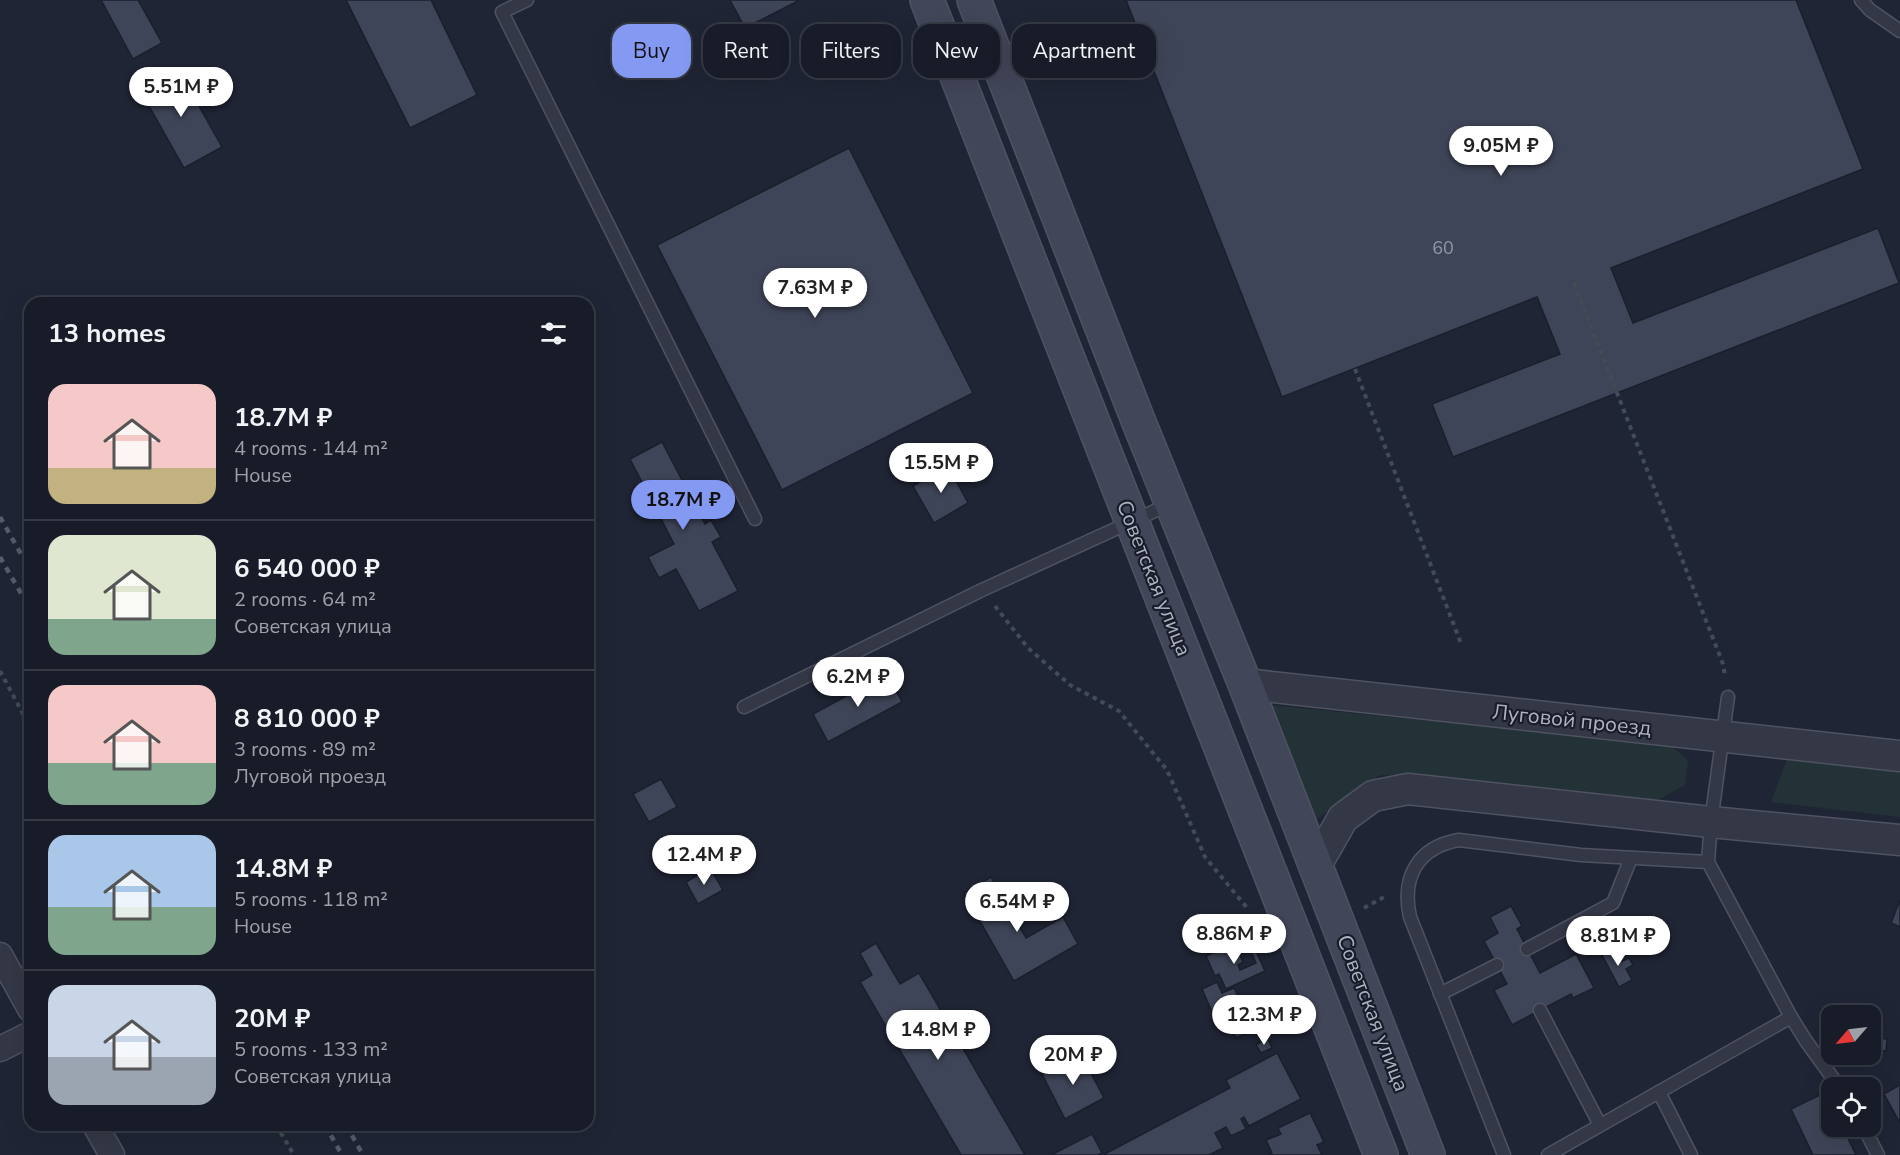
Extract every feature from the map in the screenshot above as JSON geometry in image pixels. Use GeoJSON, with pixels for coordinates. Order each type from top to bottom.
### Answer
{"type":"FeatureCollection","features":[{"type":"Feature","properties":{"kind":"main road","name":"Советская улица"},"geometry":{"type":"LineString","coordinates":[[927,0],[1381,1155]]}},
{"type":"Feature","properties":{"kind":"main road","name":"Советская улица"},"geometry":{"type":"LineString","coordinates":[[974,0],[1245,684],[1428,1155]]}},
{"type":"Feature","properties":{"kind":"street","name":"Луговой проезд"},"geometry":{"type":"LineString","coordinates":[[1245,684],[1900,756]]}},
{"type":"Feature","properties":{"kind":"street"},"geometry":{"type":"LineString","coordinates":[[1316,865],[1343,818],[1373,796],[1408,789],[1900,840]]}},
{"type":"Feature","properties":{"kind":"street"},"geometry":{"type":"LineString","coordinates":[[0,955],[24,998]]}},
{"type":"Feature","properties":{"kind":"street"},"geometry":{"type":"LineString","coordinates":[[0,1049],[24,1037]]}},
{"type":"Feature","properties":{"kind":"street"},"geometry":{"type":"LineString","coordinates":[[98,1131],[111,1155]]}},
{"type":"Feature","properties":{"kind":"lane"},"geometry":{"type":"LineString","coordinates":[[527,0],[502,12],[755,519]]}},
{"type":"Feature","properties":{"kind":"lane"},"geometry":{"type":"LineString","coordinates":[[1861,0],[1870,10],[1900,31]]}},
{"type":"Feature","properties":{"kind":"lane"},"geometry":{"type":"LineString","coordinates":[[744,707],[982,590],[1172,503]]}},
{"type":"Feature","properties":{"kind":"lane"},"geometry":{"type":"LineString","coordinates":[[1728,697],[1711,822],[1708,862],[1791,1017],[1832,1077]]}},
{"type":"Feature","properties":{"kind":"lane"},"geometry":{"type":"LineString","coordinates":[[1504,1155],[1410,917],[1407,903],[1408,885],[1416,864],[1429,851],[1444,843],[1459,840],[1581,855],[1708,862]]}},
{"type":"Feature","properties":{"kind":"lane"},"geometry":{"type":"LineString","coordinates":[[1527,949],[1613,903],[1631,858]]}},
{"type":"Feature","properties":{"kind":"lane"},"geometry":{"type":"LineString","coordinates":[[1440,994],[1497,965]]}},
{"type":"Feature","properties":{"kind":"lane"},"geometry":{"type":"LineString","coordinates":[[1540,1011],[1600,1125]]}},
{"type":"Feature","properties":{"kind":"lane"},"geometry":{"type":"LineString","coordinates":[[1548,1155],[1791,1017]]}},
{"type":"Feature","properties":{"kind":"lane"},"geometry":{"type":"LineString","coordinates":[[1659,1092],[1691,1155]]}},
{"type":"Feature","properties":{"kind":"lane"},"geometry":{"type":"LineString","coordinates":[[1869,1137],[1878,1155]]}},
{"type":"Feature","properties":{"kind":"path"},"geometry":{"type":"LineString","coordinates":[[1574,283],[1723,664],[1728,697]]}},
{"type":"Feature","properties":{"kind":"path"},"geometry":{"type":"LineString","coordinates":[[1355,369],[1462,646]]}},
{"type":"Feature","properties":{"kind":"path"},"geometry":{"type":"LineString","coordinates":[[982,590],[1028,648],[1070,684],[1119,711],[1167,770],[1205,857],[1248,909]]}},
{"type":"Feature","properties":{"kind":"path"},"geometry":{"type":"LineString","coordinates":[[0,671],[24,716]]}},
{"type":"Feature","properties":{"kind":"path"},"geometry":{"type":"LineString","coordinates":[[1337,922],[1408,885]]}},
{"type":"Feature","properties":{"kind":"path"},"geometry":{"type":"LineString","coordinates":[[280,1131],[294,1155]]}},
{"type":"Feature","properties":{"kind":"shaded area"},"geometry":{"type":"Polygon","coordinates":[[[1270,705],[1670,745],[1688,760],[1685,785],[1658,800],[1381,775],[1317,819],[1270,705]]]}},
{"type":"Feature","properties":{"kind":"shaded area"},"geometry":{"type":"Polygon","coordinates":[[[1787,759],[1900,771],[1900,817],[1771,802],[1787,759]]]}},
{"type":"Feature","properties":{"kind":"building"},"geometry":{"type":"Polygon","coordinates":[[[101,0],[138,0],[162,43],[133,59],[101,0]]]}},
{"type":"Feature","properties":{"kind":"building"},"geometry":{"type":"Polygon","coordinates":[[[346,0],[431,0],[477,95],[410,128],[346,0]]]}},
{"type":"Feature","properties":{"kind":"building"},"geometry":{"type":"Polygon","coordinates":[[[730,0],[798,0],[753,24],[743,24],[730,0]]]}},
{"type":"Feature","properties":{"kind":"building"},"geometry":{"type":"Polygon","coordinates":[[[1126,0],[1796,0],[1863,169],[1611,268],[1633,323],[1878,228],[1899,283],[1453,457],[1432,404],[1560,354],[1537,297],[1282,397],[1156,76],[1156,24],[1135,24],[1126,0]]]}},
{"type":"Feature","properties":{"kind":"building"},"geometry":{"type":"Polygon","coordinates":[[[178,69],[222,147],[184,168],[140,90],[178,69]]]}},
{"type":"Feature","properties":{"kind":"building"},"geometry":{"type":"Polygon","coordinates":[[[849,148],[973,393],[782,490],[657,245],[849,148]]]}},
{"type":"Feature","properties":{"kind":"building"},"geometry":{"type":"Polygon","coordinates":[[[662,442],[705,524],[711,520],[721,537],[712,542],[738,591],[699,611],[676,569],[659,578],[648,557],[674,544],[630,459],[662,442]]]}},
{"type":"Feature","properties":{"kind":"building"},"geometry":{"type":"Polygon","coordinates":[[[948,466],[968,503],[934,523],[913,486],[948,466]]]}},
{"type":"Feature","properties":{"kind":"building"},"geometry":{"type":"Polygon","coordinates":[[[887,674],[902,702],[828,742],[813,714],[887,674]]]}},
{"type":"Feature","properties":{"kind":"building"},"geometry":{"type":"Polygon","coordinates":[[[661,779],[677,807],[649,822],[633,794],[661,779]]]}},
{"type":"Feature","properties":{"kind":"building"},"geometry":{"type":"Polygon","coordinates":[[[710,868],[723,890],[698,904],[686,882],[710,868]]]}},
{"type":"Feature","properties":{"kind":"building"},"geometry":{"type":"Polygon","coordinates":[[[991,877],[1026,938],[1063,917],[1078,944],[1014,981],[964,893],[991,877]]]}},
{"type":"Feature","properties":{"kind":"building"},"geometry":{"type":"Polygon","coordinates":[[[1900,900],[1900,927],[1891,923],[1900,900]]]}},
{"type":"Feature","properties":{"kind":"building"},"geometry":{"type":"Polygon","coordinates":[[[1511,906],[1522,926],[1517,929],[1540,973],[1576,954],[1594,988],[1573,998],[1571,994],[1512,1025],[1494,990],[1507,984],[1484,941],[1498,933],[1490,917],[1511,906]]]}},
{"type":"Feature","properties":{"kind":"building"},"geometry":{"type":"Polygon","coordinates":[[[1251,940],[1265,971],[1226,989],[1219,974],[1215,976],[1206,956],[1234,943],[1243,962],[1238,965],[1240,970],[1256,963],[1247,942],[1251,940]]]}},
{"type":"Feature","properties":{"kind":"building"},"geometry":{"type":"Polygon","coordinates":[[[876,943],[900,984],[919,973],[1025,1155],[961,1155],[860,982],[872,975],[860,953],[876,943]]]}},
{"type":"Feature","properties":{"kind":"building"},"geometry":{"type":"Polygon","coordinates":[[[1615,949],[1622,961],[1629,958],[1633,965],[1626,969],[1632,980],[1619,987],[1602,955],[1615,949]]]}},
{"type":"Feature","properties":{"kind":"building"},"geometry":{"type":"Polygon","coordinates":[[[1217,982],[1222,993],[1234,988],[1245,1011],[1236,1015],[1240,1022],[1224,1029],[1222,1023],[1229,1020],[1225,1012],[1232,1009],[1230,1004],[1212,1012],[1202,989],[1217,982]]]}},
{"type":"Feature","properties":{"kind":"building"},"geometry":{"type":"Polygon","coordinates":[[[1244,1022],[1249,1032],[1236,1038],[1231,1028],[1244,1022]]]}},
{"type":"Feature","properties":{"kind":"building"},"geometry":{"type":"Polygon","coordinates":[[[1267,1038],[1272,1048],[1261,1053],[1256,1045],[1267,1038]]]}},
{"type":"Feature","properties":{"kind":"building"},"geometry":{"type":"Polygon","coordinates":[[[1881,1039],[1887,1039],[1886,1051],[1881,1050],[1881,1039]]]}},
{"type":"Feature","properties":{"kind":"building"},"geometry":{"type":"Polygon","coordinates":[[[1277,1053],[1301,1099],[1249,1126],[1244,1117],[1241,1119],[1246,1129],[1231,1136],[1226,1127],[1215,1133],[1223,1148],[1209,1155],[1103,1155],[1230,1088],[1226,1080],[1277,1053]]]}},
{"type":"Feature","properties":{"kind":"building"},"geometry":{"type":"Polygon","coordinates":[[[1081,1054],[1104,1098],[1065,1119],[1042,1074],[1081,1054]]]}},
{"type":"Feature","properties":{"kind":"building"},"geometry":{"type":"Polygon","coordinates":[[[1900,1085],[1900,1123],[1884,1094],[1900,1085]]]}},
{"type":"Feature","properties":{"kind":"building"},"geometry":{"type":"Polygon","coordinates":[[[1821,1094],[1821,1137],[1847,1137],[1856,1155],[1813,1155],[1791,1109],[1821,1094]]]}},
{"type":"Feature","properties":{"kind":"building"},"geometry":{"type":"Polygon","coordinates":[[[1310,1113],[1324,1142],[1317,1145],[1322,1155],[1267,1155],[1272,1153],[1266,1140],[1281,1134],[1278,1128],[1310,1113]]]}},
{"type":"Feature","properties":{"kind":"building"},"geometry":{"type":"Polygon","coordinates":[[[1092,1134],[1102,1153],[1097,1155],[1051,1155],[1092,1134]]]}},
{"type":"Feature","properties":{"kind":"railway"},"geometry":{"type":"LineString","coordinates":[[0,517],[24,559]]}},
{"type":"Feature","properties":{"kind":"railway"},"geometry":{"type":"LineString","coordinates":[[0,557],[24,599]]}},
{"type":"Feature","properties":{"kind":"railway"},"geometry":{"type":"LineString","coordinates":[[328,1131],[342,1155]]}},
{"type":"Feature","properties":{"kind":"railway"},"geometry":{"type":"LineString","coordinates":[[349,1131],[363,1155]]}}]}
